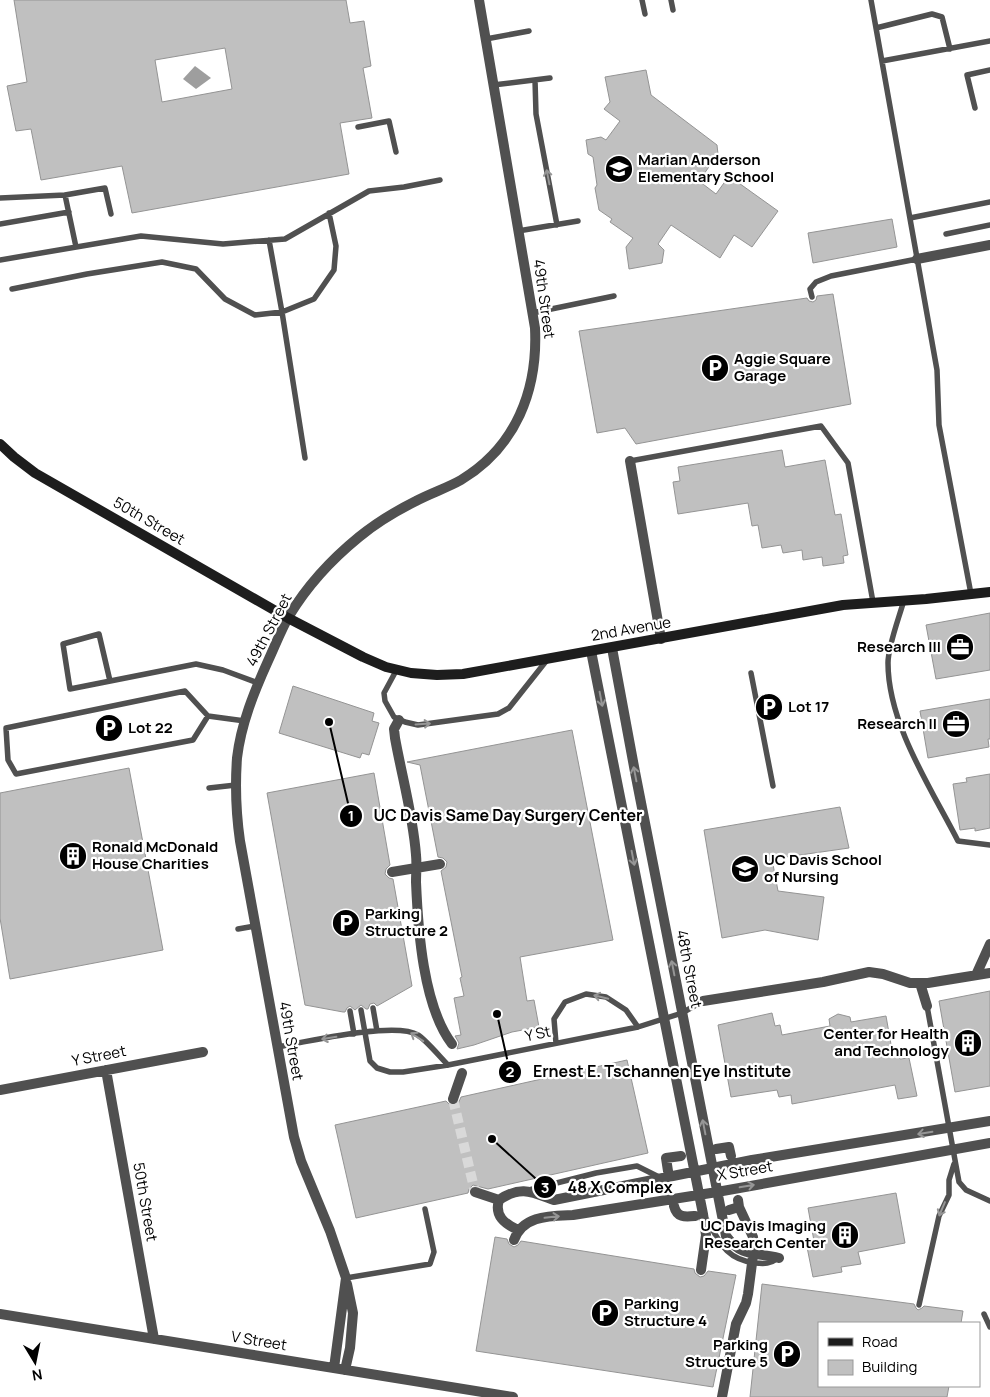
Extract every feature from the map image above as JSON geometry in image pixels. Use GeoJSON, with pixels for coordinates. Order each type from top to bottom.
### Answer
{"type":"FeatureCollection","features":[{"type":"Feature","properties":{"kind":"street","name":"49th Street"},"geometry":{"type":"LineString","coordinates":[[345,1370],[350,1348],[353,1313],[346,1278],[330,1231],[301,1161],[290,1120],[236,813],[238,756],[245,721],[258,683],[288,618],[317,577],[359,537],[399,510],[462,479],[490,457],[505,439],[518,418],[531,385],[536,350],[535,328],[479,0]]}},
{"type":"Feature","properties":{"kind":"street"},"geometry":{"type":"LineString","coordinates":[[917,259],[990,245]]}},
{"type":"Feature","properties":{"kind":"street","name":"50th Street"},"geometry":{"type":"LineString","coordinates":[[0,444],[35,473],[288,618]]}},
{"type":"Feature","properties":{"kind":"street"},"geometry":{"type":"LineString","coordinates":[[630,461],[661,638]]}},
{"type":"Feature","properties":{"kind":"street","name":"2nd Avenue"},"geometry":{"type":"LineString","coordinates":[[288,618],[363,657],[411,673],[437,675],[462,674],[843,605],[990,592]]}},
{"type":"Feature","properties":{"kind":"street","name":"48th Street"},"geometry":{"type":"LineString","coordinates":[[612,648],[726,1236],[731,1243],[753,1259],[779,1258]]}},
{"type":"Feature","properties":{"kind":"street"},"geometry":{"type":"LineString","coordinates":[[591,651],[666,1020],[699,1194],[699,1215],[706,1235],[701,1270]]}},
{"type":"Feature","properties":{"kind":"street"},"geometry":{"type":"LineString","coordinates":[[400,720],[394,729],[408,800],[416,856],[419,928],[428,992],[445,1034],[455,1048]]}},
{"type":"Feature","properties":{"kind":"street"},"geometry":{"type":"LineString","coordinates":[[392,872],[440,864]]}},
{"type":"Feature","properties":{"kind":"street"},"geometry":{"type":"LineString","coordinates":[[976,975],[990,944]]}},
{"type":"Feature","properties":{"kind":"street"},"geometry":{"type":"LineString","coordinates":[[703,1001],[823,982],[870,972],[883,974],[910,983],[928,983],[990,972]]}},
{"type":"Feature","properties":{"kind":"street"},"geometry":{"type":"LineString","coordinates":[[920,983],[926,1006]]}},
{"type":"Feature","properties":{"kind":"street","name":"Y Street"},"geometry":{"type":"LineString","coordinates":[[0,1090],[203,1052]]}},
{"type":"Feature","properties":{"kind":"street","name":"50th Street"},"geometry":{"type":"LineString","coordinates":[[106,1070],[154,1340]]}},
{"type":"Feature","properties":{"kind":"street"},"geometry":{"type":"LineString","coordinates":[[453,1099],[462,1073]]}},
{"type":"Feature","properties":{"kind":"street","name":"X Street"},"geometry":{"type":"LineString","coordinates":[[526,1190],[554,1200],[664,1175],[695,1173],[752,1160],[990,1121]]}},
{"type":"Feature","properties":{"kind":"street","name":"X Street"},"geometry":{"type":"LineString","coordinates":[[518,1230],[528,1221],[549,1216],[573,1215],[717,1192],[990,1143]]}},
{"type":"Feature","properties":{"kind":"street"},"geometry":{"type":"LineString","coordinates":[[716,1149],[731,1147]]}},
{"type":"Feature","properties":{"kind":"street"},"geometry":{"type":"LineString","coordinates":[[664,1175],[666,1158],[681,1156]]}},
{"type":"Feature","properties":{"kind":"street"},"geometry":{"type":"LineString","coordinates":[[475,1192],[500,1200],[515,1191],[526,1190]]}},
{"type":"Feature","properties":{"kind":"street"},"geometry":{"type":"LineString","coordinates":[[500,1200],[498,1212],[501,1219],[509,1226],[518,1230],[514,1240]]}},
{"type":"Feature","properties":{"kind":"street"},"geometry":{"type":"LineString","coordinates":[[722,1397],[736,1324],[746,1303],[753,1259],[753,1237],[735,1205]]}},
{"type":"Feature","properties":{"kind":"street"},"geometry":{"type":"LineString","coordinates":[[674,1206],[677,1214],[681,1216],[699,1215]]}},
{"type":"Feature","properties":{"kind":"street","name":"49th Street"},"geometry":{"type":"LineString","coordinates":[[334,1368],[346,1278]]}},
{"type":"Feature","properties":{"kind":"street","name":"V Street"},"geometry":{"type":"LineString","coordinates":[[0,1314],[513,1397]]}},
{"type":"Feature","properties":{"kind":"lane"},"geometry":{"type":"LineString","coordinates":[[642,0],[645,14]]}},
{"type":"Feature","properties":{"kind":"lane"},"geometry":{"type":"LineString","coordinates":[[671,0],[673,10]]}},
{"type":"Feature","properties":{"kind":"lane"},"geometry":{"type":"LineString","coordinates":[[872,0],[937,370],[939,425],[970,594]]}},
{"type":"Feature","properties":{"kind":"lane"},"geometry":{"type":"LineString","coordinates":[[876,28],[932,14],[942,17],[950,49]]}},
{"type":"Feature","properties":{"kind":"lane"},"geometry":{"type":"LineString","coordinates":[[486,39],[529,31]]}},
{"type":"Feature","properties":{"kind":"lane"},"geometry":{"type":"LineString","coordinates":[[882,62],[990,42]]}},
{"type":"Feature","properties":{"kind":"lane"},"geometry":{"type":"LineString","coordinates":[[975,108],[968,75],[990,70]]}},
{"type":"Feature","properties":{"kind":"lane"},"geometry":{"type":"LineString","coordinates":[[494,85],[550,78]]}},
{"type":"Feature","properties":{"kind":"lane"},"geometry":{"type":"LineString","coordinates":[[535,80],[536,114],[557,225]]}},
{"type":"Feature","properties":{"kind":"lane"},"geometry":{"type":"LineString","coordinates":[[358,127],[389,121],[396,152]]}},
{"type":"Feature","properties":{"kind":"lane"},"geometry":{"type":"LineString","coordinates":[[0,260],[141,236],[223,244],[285,239],[368,191],[440,180]]}},
{"type":"Feature","properties":{"kind":"lane"},"geometry":{"type":"LineString","coordinates":[[0,198],[65,194],[105,188],[111,214]]}},
{"type":"Feature","properties":{"kind":"lane"},"geometry":{"type":"LineString","coordinates":[[65,194],[76,247]]}},
{"type":"Feature","properties":{"kind":"lane"},"geometry":{"type":"LineString","coordinates":[[910,218],[990,202]]}},
{"type":"Feature","properties":{"kind":"lane"},"geometry":{"type":"LineString","coordinates":[[0,224],[69,212]]}},
{"type":"Feature","properties":{"kind":"lane"},"geometry":{"type":"LineString","coordinates":[[12,289],[162,262],[196,270],[225,299],[255,315],[282,312],[314,300],[334,270],[336,246],[329,213]]}},
{"type":"Feature","properties":{"kind":"lane"},"geometry":{"type":"LineString","coordinates":[[518,231],[578,221]]}},
{"type":"Feature","properties":{"kind":"lane"},"geometry":{"type":"LineString","coordinates":[[946,234],[990,225]]}},
{"type":"Feature","properties":{"kind":"lane"},"geometry":{"type":"LineString","coordinates":[[269,240],[305,458]]}},
{"type":"Feature","properties":{"kind":"lane"},"geometry":{"type":"LineString","coordinates":[[812,297],[810,289],[816,282],[831,276],[917,259]]}},
{"type":"Feature","properties":{"kind":"lane"},"geometry":{"type":"LineString","coordinates":[[532,313],[614,296]]}},
{"type":"Feature","properties":{"kind":"lane"},"geometry":{"type":"LineString","coordinates":[[630,461],[821,426],[848,463],[873,602]]}},
{"type":"Feature","properties":{"kind":"lane"},"geometry":{"type":"LineString","coordinates":[[904,600],[888,662],[894,708],[911,750],[958,840],[990,845]]}},
{"type":"Feature","properties":{"kind":"lane"},"geometry":{"type":"LineString","coordinates":[[110,681],[99,634],[63,644],[70,689],[196,664],[223,670],[258,683]]}},
{"type":"Feature","properties":{"kind":"lane"},"geometry":{"type":"LineString","coordinates":[[397,669],[384,692],[389,709],[394,717],[418,725],[498,714],[509,708],[548,659]]}},
{"type":"Feature","properties":{"kind":"lane"},"geometry":{"type":"LineString","coordinates":[[751,673],[773,786]]}},
{"type":"Feature","properties":{"kind":"lane"},"geometry":{"type":"LineString","coordinates":[[208,716],[193,740],[16,774],[8,760],[6,728],[186,691],[208,716],[245,721]]}},
{"type":"Feature","properties":{"kind":"lane"},"geometry":{"type":"LineString","coordinates":[[209,788],[236,784]]}},
{"type":"Feature","properties":{"kind":"lane"},"geometry":{"type":"LineString","coordinates":[[238,929],[255,926]]}},
{"type":"Feature","properties":{"kind":"lane"},"geometry":{"type":"LineString","coordinates":[[556,1043],[554,1019],[565,1002],[586,994],[606,997],[626,1010],[638,1027]]}},
{"type":"Feature","properties":{"kind":"lane","name":"Y St"},"geometry":{"type":"LineString","coordinates":[[360,1010],[370,1061],[377,1068],[390,1072],[403,1072],[448,1065],[638,1027],[666,1020],[703,1001]]}},
{"type":"Feature","properties":{"kind":"lane"},"geometry":{"type":"LineString","coordinates":[[926,1006],[959,1182],[966,1190],[990,1201]]}},
{"type":"Feature","properties":{"kind":"lane"},"geometry":{"type":"LineString","coordinates":[[373,1008],[377,1031]]}},
{"type":"Feature","properties":{"kind":"lane"},"geometry":{"type":"LineString","coordinates":[[350,1011],[354,1034]]}},
{"type":"Feature","properties":{"kind":"lane"},"geometry":{"type":"LineString","coordinates":[[277,1047],[365,1032],[402,1030],[418,1035],[448,1065]]}},
{"type":"Feature","properties":{"kind":"lane"},"geometry":{"type":"LineString","coordinates":[[919,1305],[939,1216],[949,1195],[949,1180],[954,1162]]}},
{"type":"Feature","properties":{"kind":"lane"},"geometry":{"type":"LineString","coordinates":[[526,1190],[596,1173],[637,1166],[664,1175]]}},
{"type":"Feature","properties":{"kind":"lane"},"geometry":{"type":"LineString","coordinates":[[346,1278],[430,1264],[434,1252],[425,1209]]}},
{"type":"Feature","properties":{"kind":"lane"},"geometry":{"type":"LineString","coordinates":[[699,1215],[724,1249],[734,1258],[753,1259]]}},
{"type":"Feature","properties":{"kind":"lane"},"geometry":{"type":"LineString","coordinates":[[984,1314],[990,1327]]}},
{"type":"Feature","properties":{"kind":"shaded area"},"geometry":{"type":"Polygon","coordinates":[[[195,66],[211,78],[196,89],[183,79],[195,66]]]}},
{"type":"Feature","properties":{"kind":"building"},"geometry":{"type":"Polygon","coordinates":[[[14,0],[346,0],[350,23],[364,21],[371,66],[363,68],[372,118],[340,123],[349,174],[132,213],[122,166],[41,180],[31,129],[16,131],[7,86],[27,82],[14,0]],[[225,48],[155,60],[162,102],[232,89],[225,48]]]}},
{"type":"Feature","properties":{"kind":"building"},"geometry":{"type":"Polygon","coordinates":[[[646,70],[651,95],[717,145],[718,154],[699,181],[716,194],[729,176],[778,211],[752,247],[734,235],[720,258],[671,225],[658,244],[664,250],[662,263],[629,269],[626,247],[633,238],[610,222],[612,219],[599,210],[593,157],[588,154],[586,140],[601,137],[606,140],[620,121],[604,109],[610,102],[605,77],[646,70]]]}},
{"type":"Feature","properties":{"kind":"building"},"geometry":{"type":"Polygon","coordinates":[[[892,219],[897,247],[813,263],[808,233],[892,219]]]}},
{"type":"Feature","properties":{"kind":"building","name":"Aggie Square Garage"},"geometry":{"type":"Polygon","coordinates":[[[833,294],[851,404],[636,444],[625,428],[597,433],[579,331],[807,298],[813,302],[817,296],[833,294]]]}},
{"type":"Feature","properties":{"kind":"building"},"geometry":{"type":"Polygon","coordinates":[[[782,450],[785,467],[825,460],[835,515],[841,514],[848,555],[843,556],[844,563],[823,566],[822,557],[803,560],[802,550],[783,553],[781,545],[762,548],[758,525],[752,526],[748,503],[678,514],[673,482],[680,481],[678,467],[782,450]]]}},
{"type":"Feature","properties":{"kind":"building","name":"Research III"},"geometry":{"type":"Polygon","coordinates":[[[990,613],[990,670],[936,679],[926,625],[990,613]]]}},
{"type":"Feature","properties":{"kind":"building"},"geometry":{"type":"Polygon","coordinates":[[[293,686],[374,713],[372,721],[379,723],[369,755],[362,753],[360,758],[279,733],[293,686]]]}},
{"type":"Feature","properties":{"kind":"building","name":"Research II"},"geometry":{"type":"Polygon","coordinates":[[[990,699],[989,747],[928,758],[920,711],[990,699]]]}},
{"type":"Feature","properties":{"kind":"building"},"geometry":{"type":"Polygon","coordinates":[[[572,730],[613,940],[520,957],[527,1001],[534,1000],[539,1027],[512,1032],[457,1049],[459,1043],[455,1036],[461,1035],[454,998],[464,996],[441,871],[446,867],[447,862],[443,858],[438,857],[420,765],[407,762],[572,730]]]}},
{"type":"Feature","properties":{"kind":"building","name":"Ronald McDonald House Charities"},"geometry":{"type":"Polygon","coordinates":[[[129,768],[163,950],[10,979],[0,918],[0,793],[129,768]]]}},
{"type":"Feature","properties":{"kind":"building","name":"Parking Structure 2"},"geometry":{"type":"Polygon","coordinates":[[[374,773],[390,865],[386,869],[385,874],[393,879],[412,986],[377,1006],[374,1003],[370,1004],[368,1009],[361,1005],[355,1010],[350,1006],[343,1012],[305,1005],[267,793],[374,773]]]}},
{"type":"Feature","properties":{"kind":"building"},"geometry":{"type":"Polygon","coordinates":[[[990,774],[990,828],[975,831],[975,828],[960,830],[953,784],[967,782],[966,778],[990,774]]]}},
{"type":"Feature","properties":{"kind":"building"},"geometry":{"type":"Polygon","coordinates":[[[840,807],[849,848],[772,859],[778,891],[824,897],[818,940],[765,930],[722,938],[704,830],[840,807]]]}},
{"type":"Feature","properties":{"kind":"building","name":"Center for Health and Technology"},"geometry":{"type":"Polygon","coordinates":[[[990,991],[990,1086],[955,1092],[939,1001],[990,991]]]}},
{"type":"Feature","properties":{"kind":"building"},"geometry":{"type":"Polygon","coordinates":[[[772,1013],[775,1026],[780,1025],[782,1035],[830,1026],[829,1019],[838,1014],[850,1017],[851,1022],[886,1016],[892,1050],[898,1048],[900,1059],[909,1058],[917,1096],[898,1099],[895,1085],[792,1104],[791,1095],[779,1097],[777,1090],[731,1097],[718,1025],[772,1013]]]}},
{"type":"Feature","properties":{"kind":"building"},"geometry":{"type":"Polygon","coordinates":[[[627,1060],[648,1153],[488,1189],[473,1185],[468,1193],[356,1218],[335,1125],[446,1101],[450,1105],[455,1106],[461,1097],[627,1060]]]}},
{"type":"Feature","properties":{"kind":"building","name":"UC Davis Imaging Research Center"},"geometry":{"type":"Polygon","coordinates":[[[896,1193],[905,1243],[858,1252],[861,1264],[841,1267],[842,1272],[813,1277],[806,1242],[814,1241],[808,1208],[896,1193]]]}},
{"type":"Feature","properties":{"kind":"building","name":"Parking Structure 4"},"geometry":{"type":"Polygon","coordinates":[[[495,1237],[507,1239],[509,1244],[514,1247],[521,1241],[694,1269],[695,1273],[700,1277],[704,1276],[708,1271],[736,1275],[713,1387],[476,1351],[495,1237]]]}},
{"type":"Feature","properties":{"kind":"building","name":"Parking Structure 5"},"geometry":{"type":"Polygon","coordinates":[[[762,1284],[914,1304],[918,1310],[924,1306],[963,1311],[961,1322],[818,1322],[818,1387],[949,1387],[947,1397],[750,1397],[762,1284]]]}},
{"type":"Feature","properties":{"kind":"tunnel"},"geometry":{"type":"LineString","coordinates":[[453,1099],[475,1192]]}},
{"type":"Feature","properties":{"kind":"place","name":"Marian Anderson Elementary School"},"geometry":{"type":"Point","coordinates":[619,169]}},
{"type":"Feature","properties":{"kind":"place","name":"Aggie Square Garage"},"geometry":{"type":"Point","coordinates":[715,368]}},
{"type":"Feature","properties":{"kind":"place","name":"Research III"},"geometry":{"type":"Point","coordinates":[960,647]}},
{"type":"Feature","properties":{"kind":"place","name":"Lot 17"},"geometry":{"type":"Point","coordinates":[769,707]}},
{"type":"Feature","properties":{"kind":"place","name":"UC Davis Same Day Surgery Center"},"geometry":{"type":"Point","coordinates":[329,722]}},
{"type":"Feature","properties":{"kind":"place","name":"Research II"},"geometry":{"type":"Point","coordinates":[956,724]}},
{"type":"Feature","properties":{"kind":"place","name":"Lot 22"},"geometry":{"type":"Point","coordinates":[109,728]}},
{"type":"Feature","properties":{"kind":"place","name":"Ronald McDonald House Charities"},"geometry":{"type":"Point","coordinates":[73,856]}},
{"type":"Feature","properties":{"kind":"place","name":"UC Davis School of Nursing"},"geometry":{"type":"Point","coordinates":[745,869]}},
{"type":"Feature","properties":{"kind":"place","name":"Parking Structure 2"},"geometry":{"type":"Point","coordinates":[346,923]}},
{"type":"Feature","properties":{"kind":"place","name":"Ernest E. Tschannen Eye Institute"},"geometry":{"type":"Point","coordinates":[497,1014]}},
{"type":"Feature","properties":{"kind":"place","name":"Center for Health and Technology"},"geometry":{"type":"Point","coordinates":[968,1043]}},
{"type":"Feature","properties":{"kind":"place","name":"48 X Complex"},"geometry":{"type":"Point","coordinates":[492,1139]}},
{"type":"Feature","properties":{"kind":"place","name":"UC Davis Imaging Research Center"},"geometry":{"type":"Point","coordinates":[845,1235]}},
{"type":"Feature","properties":{"kind":"place","name":"Parking Structure 4"},"geometry":{"type":"Point","coordinates":[605,1313]}},
{"type":"Feature","properties":{"kind":"place","name":"Parking Structure 5"},"geometry":{"type":"Point","coordinates":[787,1354]}}]}
